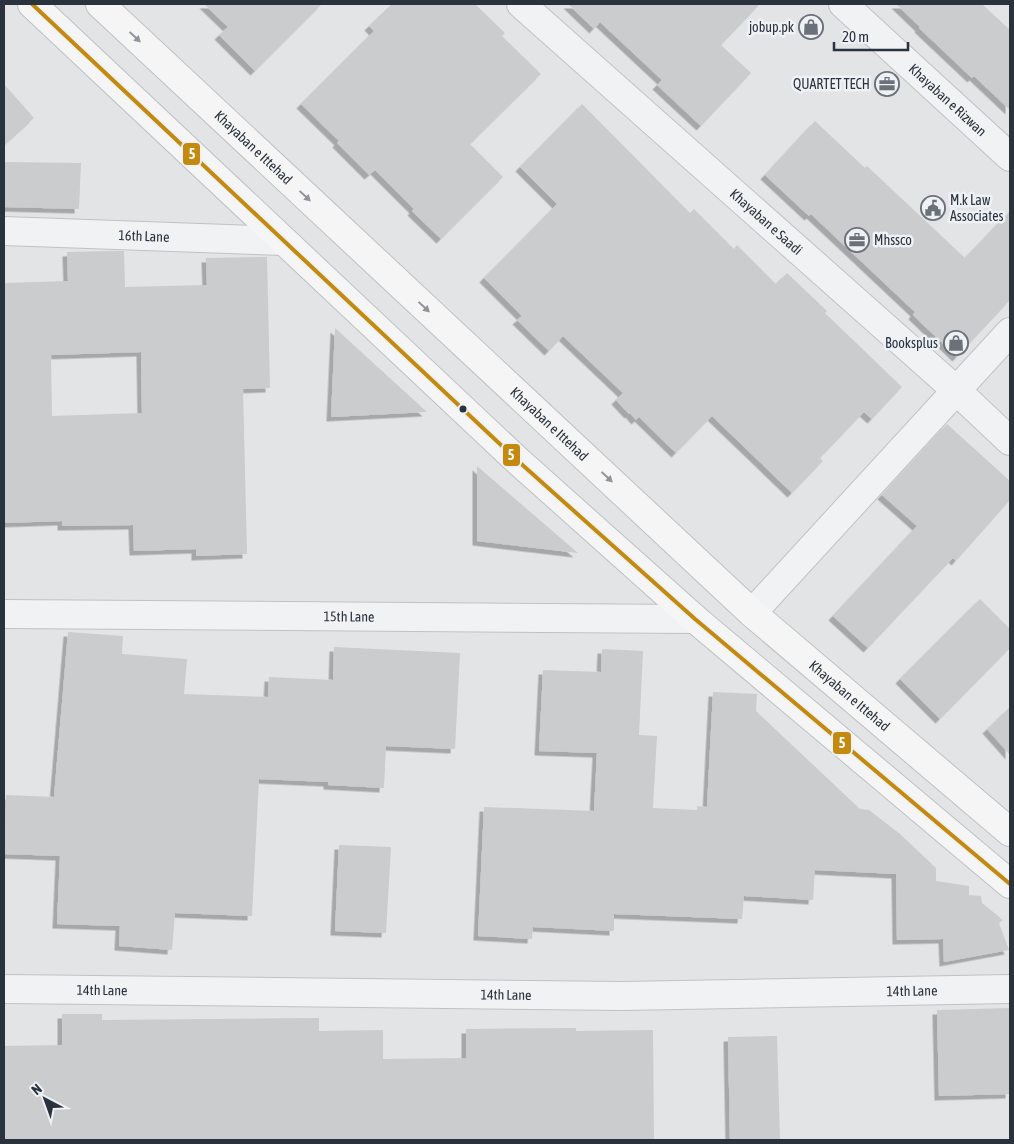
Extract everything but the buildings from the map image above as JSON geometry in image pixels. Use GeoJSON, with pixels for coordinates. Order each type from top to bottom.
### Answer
{"type":"FeatureCollection","features":[{"type":"Feature","properties":{"kind":"main road"},"geometry":{"type":"LineString","coordinates":[[32,4],[518,461],[695,619],[1010,884]]}},
{"type":"Feature","properties":{"kind":"main road","name":"Khayaban e Ittehad"},"geometry":{"type":"LineString","coordinates":[[100,4],[752,613],[1010,832]]}},
{"type":"Feature","properties":{"kind":"street","name":"Khayaban e Saadi"},"geometry":{"type":"LineString","coordinates":[[521,4],[957,391],[1010,441]]}},
{"type":"Feature","properties":{"kind":"street","name":"Khayaban e Rizwan"},"geometry":{"type":"LineString","coordinates":[[843,4],[1010,157]]}},
{"type":"Feature","properties":{"kind":"street","name":"16th Lane"},"geometry":{"type":"LineString","coordinates":[[4,231],[284,242]]}},
{"type":"Feature","properties":{"kind":"street"},"geometry":{"type":"LineString","coordinates":[[752,613],[1010,332]]}},
{"type":"Feature","properties":{"kind":"street","name":"15th Lane"},"geometry":{"type":"LineString","coordinates":[[4,614],[695,619]]}},
{"type":"Feature","properties":{"kind":"street","name":"14th Lane"},"geometry":{"type":"LineString","coordinates":[[4,989],[622,996],[1010,989]]}},
{"type":"Feature","properties":{"kind":"transit line","name":"5"},"geometry":{"type":"LineString","coordinates":[[32,4],[518,461],[695,619],[1010,884]]}},
{"type":"Feature","properties":{"kind":"place","name":"jobup.pk"},"geometry":{"type":"Point","coordinates":[811,27]}},
{"type":"Feature","properties":{"kind":"place","name":"QUARTET TECH"},"geometry":{"type":"Point","coordinates":[887,84]}},
{"type":"Feature","properties":{"kind":"place","name":"M.k Law Associates"},"geometry":{"type":"Point","coordinates":[933,208]}},
{"type":"Feature","properties":{"kind":"place","name":"Mhssco"},"geometry":{"type":"Point","coordinates":[857,240]}},
{"type":"Feature","properties":{"kind":"place","name":"Booksplus"},"geometry":{"type":"Point","coordinates":[956,343]}}]}
